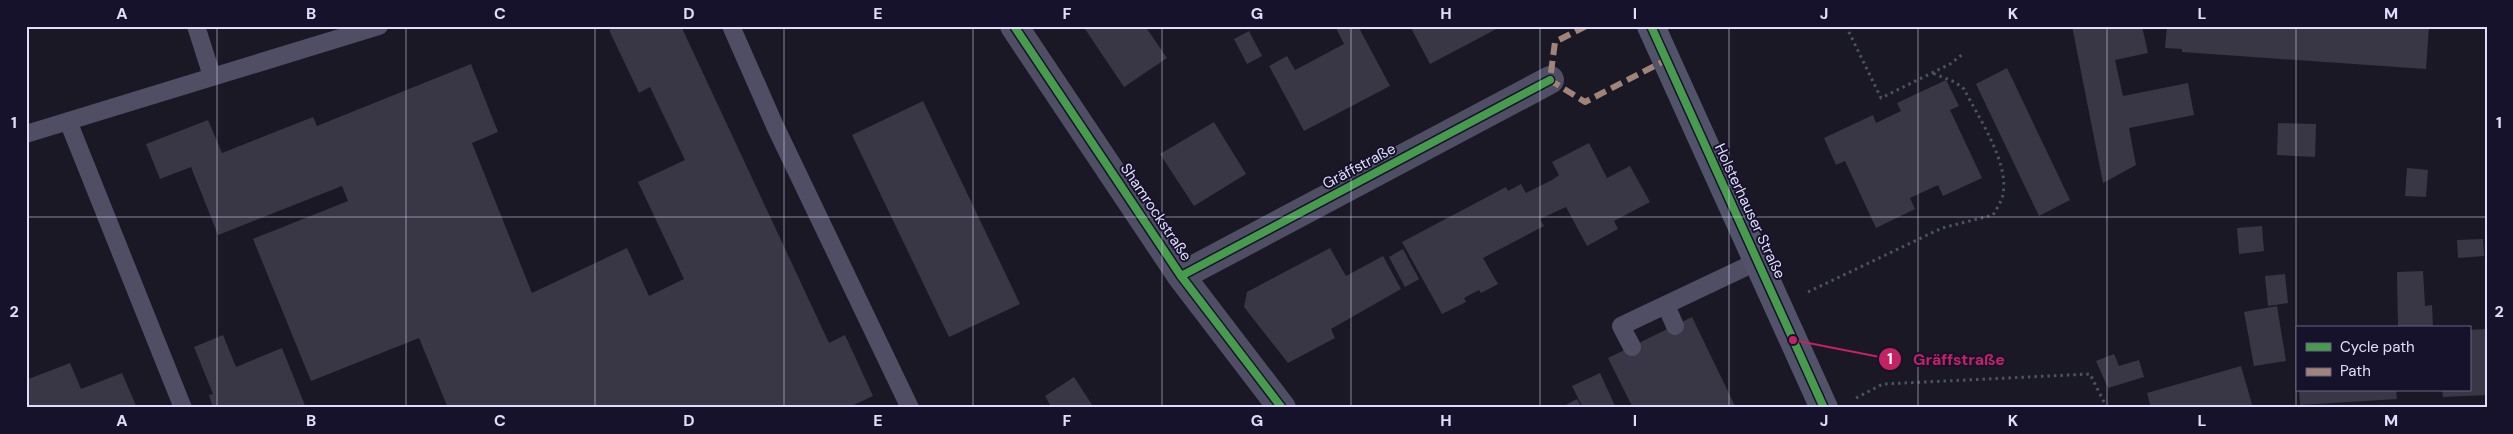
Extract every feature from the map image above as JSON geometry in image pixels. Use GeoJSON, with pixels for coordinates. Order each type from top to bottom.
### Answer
{"type":"FeatureCollection","features":[{"type":"Feature","properties":{"kind":"main road","name":"Holsterhauser Straße"},"geometry":{"type":"LineString","coordinates":[[1651,26],[1778,306],[1837,404]]}},
{"type":"Feature","properties":{"kind":"street","name":"Shamrockstraße"},"geometry":{"type":"LineString","coordinates":[[1014,26],[1182,276],[1282,408]]}},
{"type":"Feature","properties":{"kind":"street","name":"Gräffstraße"},"geometry":{"type":"LineString","coordinates":[[1182,276],[1550,80]]}},
{"type":"Feature","properties":{"kind":"lane"},"geometry":{"type":"LineString","coordinates":[[196,26],[212,76]]}},
{"type":"Feature","properties":{"kind":"lane"},"geometry":{"type":"LineString","coordinates":[[26,134],[379,26]]}},
{"type":"Feature","properties":{"kind":"lane"},"geometry":{"type":"LineString","coordinates":[[731,26],[775,126],[910,408]]}},
{"type":"Feature","properties":{"kind":"lane"},"geometry":{"type":"LineString","coordinates":[[68,121],[183,408]]}},
{"type":"Feature","properties":{"kind":"lane"},"geometry":{"type":"LineString","coordinates":[[1632,347],[1622,326],[1758,261]]}},
{"type":"Feature","properties":{"kind":"lane"},"geometry":{"type":"LineString","coordinates":[[1666,305],[1675,326]]}},
{"type":"Feature","properties":{"kind":"path"},"geometry":{"type":"LineString","coordinates":[[1846,26],[1881,98],[1950,64],[1963,54]]}},
{"type":"Feature","properties":{"kind":"path"},"geometry":{"type":"LineString","coordinates":[[1778,306],[1942,228],[1993,215],[2002,198],[2004,180],[2002,165],[1964,89],[1955,82],[1932,73]]}},
{"type":"Feature","properties":{"kind":"path"},"geometry":{"type":"LineString","coordinates":[[1837,404],[1883,384],[2090,374],[2107,408]]}},
{"type":"Feature","properties":{"kind":"building"},"geometry":{"type":"Polygon","coordinates":[[[617,26],[681,26],[829,343],[845,335],[873,396],[847,408],[448,408],[419,338],[311,381],[253,239],[348,201],[342,186],[218,235],[191,167],[160,179],[146,144],[208,120],[222,153],[313,117],[317,126],[471,64],[498,132],[472,143],[532,293],[627,248],[649,296],[684,279],[638,182],[685,160],[650,87],[639,93],[609,30],[617,26]]]}},
{"type":"Feature","properties":{"kind":"building"},"geometry":{"type":"Polygon","coordinates":[[[1083,26],[1145,26],[1167,58],[1124,87],[1083,26]]]}},
{"type":"Feature","properties":{"kind":"building"},"geometry":{"type":"Polygon","coordinates":[[[1335,26],[1358,26],[1390,86],[1304,131],[1269,66],[1287,56],[1295,70],[1344,44],[1335,26]]]}},
{"type":"Feature","properties":{"kind":"building"},"geometry":{"type":"Polygon","coordinates":[[[1410,26],[1502,26],[1430,64],[1410,26]]]}},
{"type":"Feature","properties":{"kind":"building"},"geometry":{"type":"Polygon","coordinates":[[[2072,26],[2142,26],[2148,53],[2115,60],[2123,96],[2188,83],[2194,115],[2129,128],[2136,165],[2103,183],[2072,26]]]}},
{"type":"Feature","properties":{"kind":"building"},"geometry":{"type":"Polygon","coordinates":[[[2167,26],[2429,26],[2426,69],[2182,52],[2182,49],[2165,48],[2167,26]]]}},
{"type":"Feature","properties":{"kind":"building"},"geometry":{"type":"Polygon","coordinates":[[[1249,31],[1262,56],[1247,64],[1234,39],[1249,31]]]}},
{"type":"Feature","properties":{"kind":"building"},"geometry":{"type":"Polygon","coordinates":[[[2007,68],[2070,200],[2039,216],[1976,84],[2007,68]]]}},
{"type":"Feature","properties":{"kind":"building"},"geometry":{"type":"Polygon","coordinates":[[[1946,80],[1959,106],[1950,110],[1982,178],[1943,196],[1938,185],[1910,198],[1915,209],[1876,228],[1845,161],[1836,165],[1824,138],[1873,115],[1876,123],[1901,111],[1897,103],[1946,80]]]}},
{"type":"Feature","properties":{"kind":"building"},"geometry":{"type":"Polygon","coordinates":[[[923,101],[1020,304],[949,337],[852,135],[923,101]]]}},
{"type":"Feature","properties":{"kind":"building"},"geometry":{"type":"Polygon","coordinates":[[[1214,122],[1246,174],[1194,206],[1160,154],[1214,122]]]}},
{"type":"Feature","properties":{"kind":"building"},"geometry":{"type":"Polygon","coordinates":[[[2278,123],[2316,124],[2315,157],[2277,155],[2278,123]]]}},
{"type":"Feature","properties":{"kind":"building"},"geometry":{"type":"Polygon","coordinates":[[[1589,143],[1607,178],[1630,166],[1650,202],[1614,221],[1618,229],[1587,246],[1566,207],[1540,219],[1544,226],[1483,258],[1498,284],[1481,293],[1479,290],[1464,298],[1466,302],[1442,314],[1402,242],[1506,187],[1508,191],[1521,184],[1526,193],[1552,180],[1559,175],[1552,162],[1589,143]]]}},
{"type":"Feature","properties":{"kind":"building"},"geometry":{"type":"Polygon","coordinates":[[[2407,168],[2428,170],[2426,197],[2405,196],[2407,168]]]}},
{"type":"Feature","properties":{"kind":"building"},"geometry":{"type":"Polygon","coordinates":[[[2262,226],[2264,251],[2239,254],[2237,228],[2262,226]]]}},
{"type":"Feature","properties":{"kind":"building"},"geometry":{"type":"Polygon","coordinates":[[[2483,239],[2484,256],[2458,258],[2457,240],[2483,239]]]}},
{"type":"Feature","properties":{"kind":"building"},"geometry":{"type":"Polygon","coordinates":[[[1330,248],[1346,276],[1383,256],[1401,289],[1331,329],[1335,338],[1288,363],[1244,307],[1247,292],[1330,248]]]}},
{"type":"Feature","properties":{"kind":"building"},"geometry":{"type":"Polygon","coordinates":[[[1403,249],[1419,279],[1405,287],[1389,257],[1403,249]]]}},
{"type":"Feature","properties":{"kind":"building"},"geometry":{"type":"Polygon","coordinates":[[[2423,271],[2425,306],[2432,305],[2433,326],[2398,326],[2397,272],[2423,271]]]}},
{"type":"Feature","properties":{"kind":"building"},"geometry":{"type":"Polygon","coordinates":[[[2285,274],[2288,303],[2268,306],[2265,276],[2285,274]]]}},
{"type":"Feature","properties":{"kind":"building"},"geometry":{"type":"Polygon","coordinates":[[[2277,306],[2286,361],[2254,366],[2244,312],[2277,306]]]}},
{"type":"Feature","properties":{"kind":"building"},"geometry":{"type":"Polygon","coordinates":[[[1692,317],[1736,408],[1633,408],[1608,358],[1692,317]]]}},
{"type":"Feature","properties":{"kind":"building"},"geometry":{"type":"Polygon","coordinates":[[[2487,329],[2487,395],[2443,397],[2442,392],[2470,392],[2470,330],[2487,329]]]}},
{"type":"Feature","properties":{"kind":"building"},"geometry":{"type":"Polygon","coordinates":[[[223,335],[236,367],[282,348],[306,408],[213,408],[209,395],[213,394],[194,347],[223,335]]]}},
{"type":"Feature","properties":{"kind":"building"},"geometry":{"type":"Polygon","coordinates":[[[2114,354],[2119,366],[2139,360],[2144,377],[2108,388],[2096,361],[2114,354]]]}},
{"type":"Feature","properties":{"kind":"building"},"geometry":{"type":"Polygon","coordinates":[[[70,363],[81,389],[122,373],[137,408],[26,408],[26,380],[70,363]]]}},
{"type":"Feature","properties":{"kind":"building"},"geometry":{"type":"Polygon","coordinates":[[[2241,366],[2253,408],[2151,408],[2147,393],[2241,366]]]}},
{"type":"Feature","properties":{"kind":"building"},"geometry":{"type":"Polygon","coordinates":[[[1600,373],[1616,408],[1583,408],[1572,386],[1600,373]]]}},
{"type":"Feature","properties":{"kind":"building"},"geometry":{"type":"Polygon","coordinates":[[[1074,377],[1094,408],[1052,408],[1045,396],[1074,377]]]}},
{"type":"Feature","properties":{"kind":"building"},"geometry":{"type":"Polygon","coordinates":[[[2299,392],[2396,392],[2397,399],[2300,405],[2299,392]]]}},
{"type":"Feature","properties":{"kind":"building"},"geometry":{"type":"Polygon","coordinates":[[[1577,399],[1582,408],[1560,408],[1577,399]]]}},
{"type":"Feature","properties":{"kind":"marked path"},"geometry":{"type":"LineString","coordinates":[[1586,26],[1555,42],[1550,80],[1585,102],[1666,60]]}},
{"type":"Feature","properties":{"kind":"cycle path"},"geometry":{"type":"LineString","coordinates":[[1014,26],[1181,276],[1282,408]]}},
{"type":"Feature","properties":{"kind":"cycle path"},"geometry":{"type":"LineString","coordinates":[[1651,26],[1824,408]]}},
{"type":"Feature","properties":{"kind":"cycle path"},"geometry":{"type":"LineString","coordinates":[[1181,276],[1550,80]]}},
{"type":"Feature","properties":{"kind":"place","name":"Gräffstraße"},"geometry":{"type":"Point","coordinates":[1793,340]}}]}
